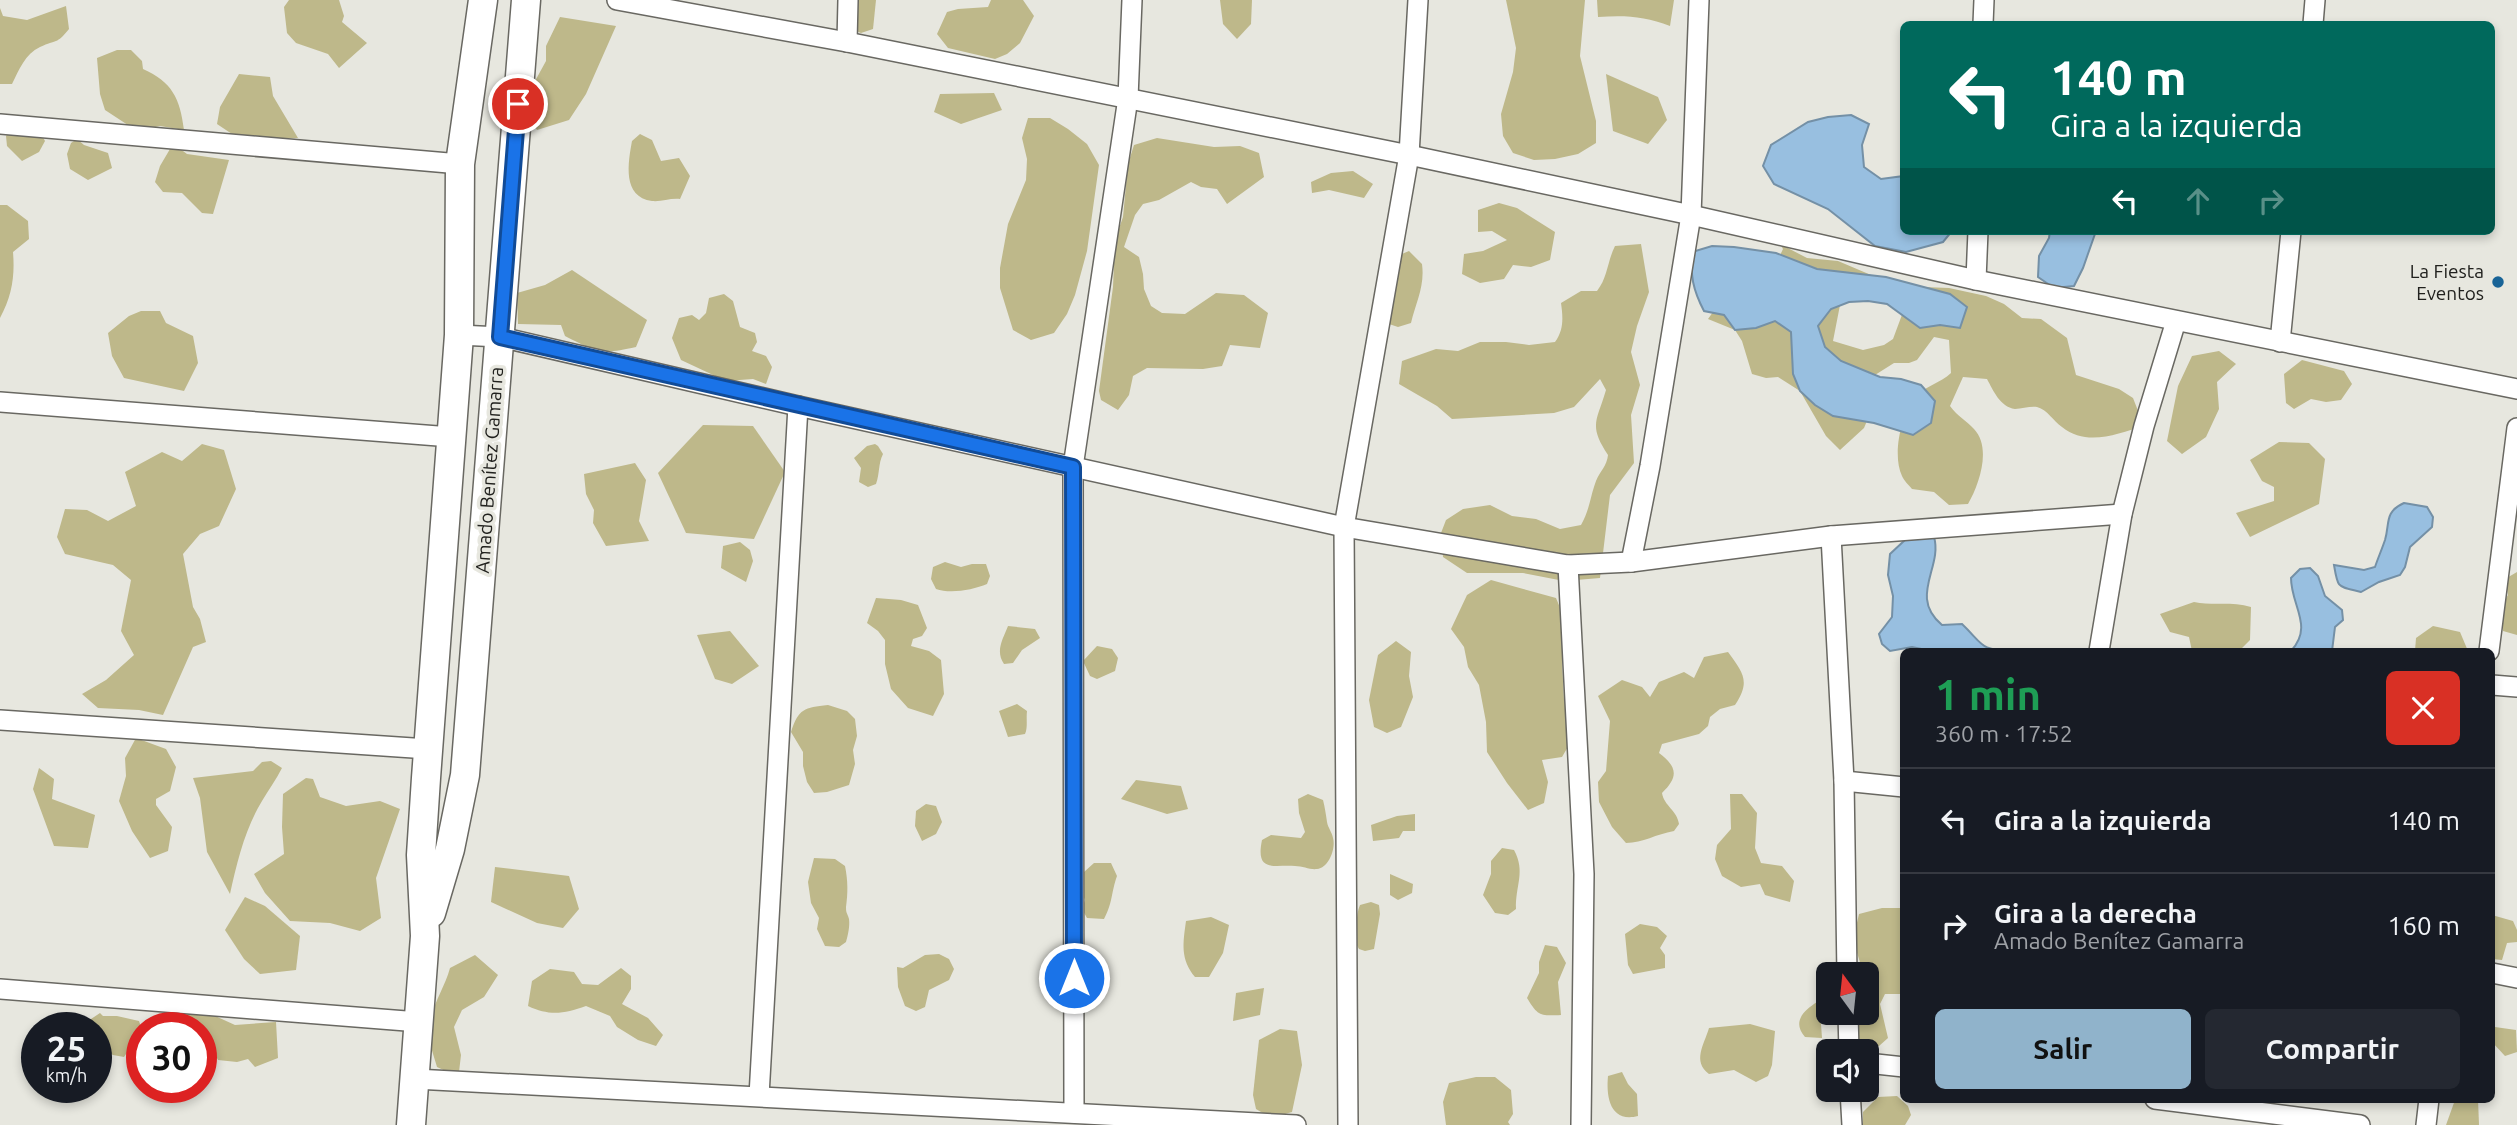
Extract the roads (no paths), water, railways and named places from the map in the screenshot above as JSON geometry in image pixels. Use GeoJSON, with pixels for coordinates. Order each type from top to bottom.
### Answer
{"type":"FeatureCollection","features":[{"type":"Feature","properties":{"kind":"main road","name":"Amado Benítez Gamarra"},"geometry":{"type":"LineString","coordinates":[[411,1125],[425,936],[421,855],[459,335],[460,164],[483,0]]}},
{"type":"Feature","properties":{"kind":"main road","name":"Amado Benítez Gamarra"},"geometry":{"type":"LineString","coordinates":[[425,936],[450,849],[465,775],[526,0]]}},
{"type":"Feature","properties":{"kind":"street"},"geometry":{"type":"LineString","coordinates":[[617,0],[847,42],[1409,155],[1691,215],[1976,280],[2517,389]]}},
{"type":"Feature","properties":{"kind":"street"},"geometry":{"type":"LineString","coordinates":[[847,42],[848,0]]}},
{"type":"Feature","properties":{"kind":"street"},"geometry":{"type":"LineString","coordinates":[[1074,1113],[1073,467],[1128,98],[1132,0]]}},
{"type":"Feature","properties":{"kind":"street"},"geometry":{"type":"LineString","coordinates":[[1348,1125],[1344,527],[1409,155],[1418,0]]}},
{"type":"Feature","properties":{"kind":"street"},"geometry":{"type":"LineString","coordinates":[[1631,562],[1650,466],[1691,215],[1699,0]]}},
{"type":"Feature","properties":{"kind":"street"},"geometry":{"type":"LineString","coordinates":[[1983,21],[1984,0]]}},
{"type":"Feature","properties":{"kind":"street"},"geometry":{"type":"LineString","coordinates":[[2313,21],[2315,0]]}},
{"type":"Feature","properties":{"kind":"street"},"geometry":{"type":"LineString","coordinates":[[0,124],[460,164]]}},
{"type":"Feature","properties":{"kind":"street"},"geometry":{"type":"LineString","coordinates":[[1976,280],[1978,235]]}},
{"type":"Feature","properties":{"kind":"street"},"geometry":{"type":"LineString","coordinates":[[2280,342],[2291,235]]}},
{"type":"Feature","properties":{"kind":"street"},"geometry":{"type":"LineString","coordinates":[[2100,648],[2122,514],[2144,426],[2176,321]]}},
{"type":"Feature","properties":{"kind":"street"},"geometry":{"type":"LineString","coordinates":[[459,335],[500,337],[1344,527],[1568,565],[1631,562],[1831,536],[2122,514]]}},
{"type":"Feature","properties":{"kind":"street"},"geometry":{"type":"LineString","coordinates":[[0,402],[451,437]]}},
{"type":"Feature","properties":{"kind":"street"},"geometry":{"type":"LineString","coordinates":[[759,1096],[798,406]]}},
{"type":"Feature","properties":{"kind":"street"},"geometry":{"type":"LineString","coordinates":[[2489,648],[2517,428]]}},
{"type":"Feature","properties":{"kind":"street"},"geometry":{"type":"LineString","coordinates":[[1831,536],[1844,780],[1847,962]]}},
{"type":"Feature","properties":{"kind":"street"},"geometry":{"type":"LineString","coordinates":[[1568,565],[1584,874],[1581,1125]]}},
{"type":"Feature","properties":{"kind":"street"},"geometry":{"type":"LineString","coordinates":[[2495,685],[2517,687]]}},
{"type":"Feature","properties":{"kind":"street"},"geometry":{"type":"LineString","coordinates":[[0,720],[428,749]]}},
{"type":"Feature","properties":{"kind":"street"},"geometry":{"type":"LineString","coordinates":[[1844,780],[1900,787]]}},
{"type":"Feature","properties":{"kind":"street"},"geometry":{"type":"LineString","coordinates":[[2495,974],[2517,978]]}},
{"type":"Feature","properties":{"kind":"street"},"geometry":{"type":"LineString","coordinates":[[0,989],[419,1021]]}},
{"type":"Feature","properties":{"kind":"street"},"geometry":{"type":"LineString","coordinates":[[1879,1064],[1900,1067]]}},
{"type":"Feature","properties":{"kind":"street"},"geometry":{"type":"LineString","coordinates":[[415,1079],[1296,1125]]}},
{"type":"Feature","properties":{"kind":"street"},"geometry":{"type":"LineString","coordinates":[[1851,1102],[1852,1125]]}},
{"type":"Feature","properties":{"kind":"street"},"geometry":{"type":"LineString","coordinates":[[2187,1103],[2360,1125]]}},
{"type":"Feature","properties":{"kind":"street"},"geometry":{"type":"LineString","coordinates":[[2426,1125],[2429,1103]]}},
{"type":"Feature","properties":{"kind":"water"},"geometry":{"type":"Polygon","coordinates":[[[1851,115],[1869,124],[1862,145],[1864,167],[1881,179],[1900,177],[1900,235],[1949,235],[1943,242],[1906,252],[1875,246],[1828,209],[1774,184],[1763,166],[1771,145],[1808,122],[1851,115]]]}},
{"type":"Feature","properties":{"kind":"water"},"geometry":{"type":"Polygon","coordinates":[[[2049,235],[2095,235],[2074,286],[2054,288],[2038,277],[2039,256],[2049,235]]]}},
{"type":"Feature","properties":{"kind":"water"},"geometry":{"type":"Polygon","coordinates":[[[1712,246],[1776,253],[1817,269],[1886,277],[1950,294],[1967,307],[1960,328],[1940,325],[1920,328],[1887,304],[1868,301],[1849,302],[1831,309],[1818,326],[1825,347],[1841,361],[1880,377],[1921,385],[1935,401],[1931,423],[1913,435],[1874,423],[1833,416],[1815,405],[1800,391],[1793,374],[1791,332],[1775,321],[1756,328],[1735,330],[1724,315],[1704,311],[1693,282],[1692,252],[1712,246]]]}},
{"type":"Feature","properties":{"kind":"water"},"geometry":{"type":"Polygon","coordinates":[[[2404,503],[2427,507],[2433,517],[2432,527],[2410,547],[2400,575],[2361,592],[2340,585],[2334,565],[2364,570],[2375,567],[2385,540],[2389,518],[2393,510],[2404,503]]]}},
{"type":"Feature","properties":{"kind":"water"},"geometry":{"type":"Polygon","coordinates":[[[1934,537],[1936,548],[1927,593],[1932,614],[1942,625],[1962,624],[1987,648],[1912,647],[1890,651],[1882,644],[1879,634],[1892,617],[1893,596],[1888,575],[1890,554],[1905,540],[1934,537]]]}},
{"type":"Feature","properties":{"kind":"water"},"geometry":{"type":"Polygon","coordinates":[[[2310,568],[2318,576],[2325,596],[2342,610],[2343,620],[2335,627],[2332,648],[2293,648],[2301,633],[2301,624],[2291,578],[2300,569],[2310,568]]]}},
{"type":"Feature","properties":{"kind":"place","name":"La Fiesta Eventos"},"geometry":{"type":"Point","coordinates":[2498,282]}}]}
